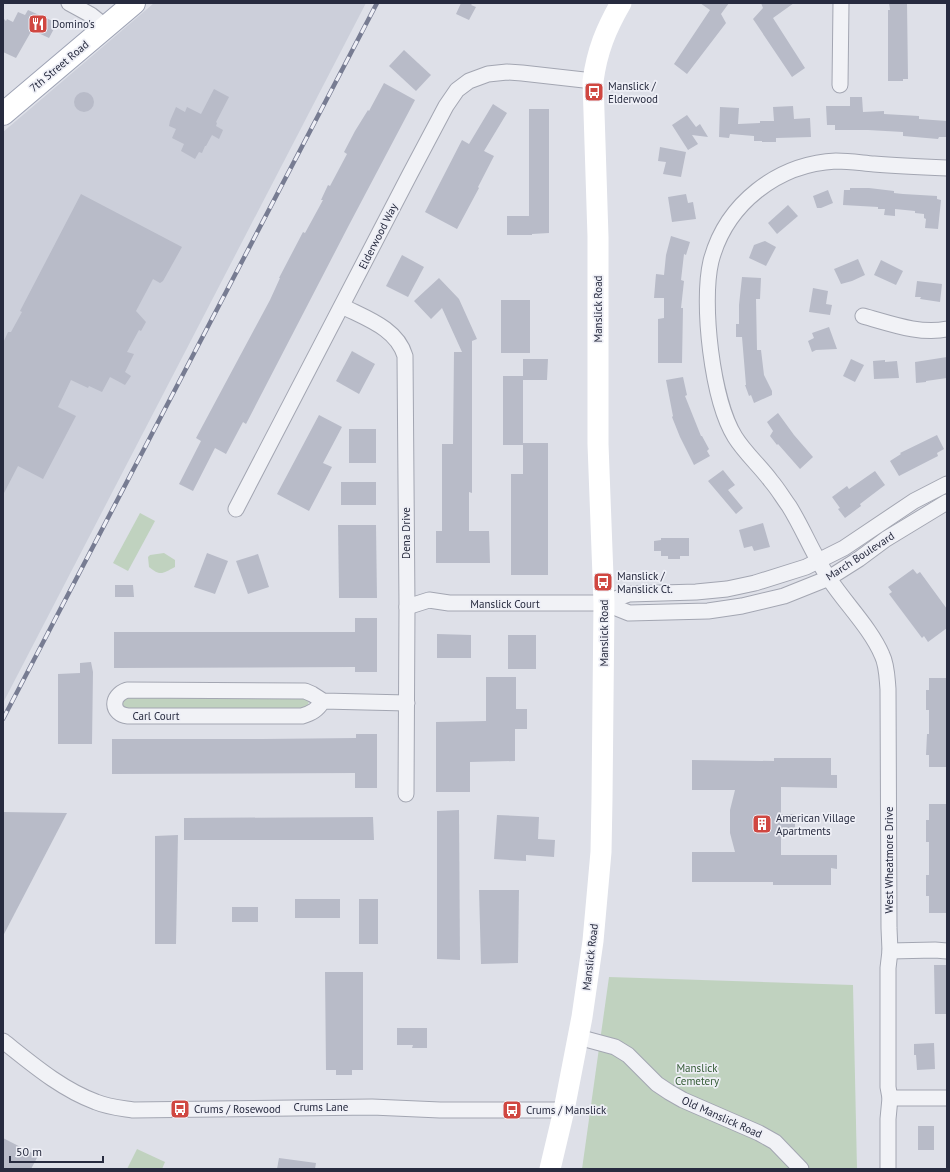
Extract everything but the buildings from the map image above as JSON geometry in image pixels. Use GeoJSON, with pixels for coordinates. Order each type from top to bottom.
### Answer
{"type":"FeatureCollection","features":[{"type":"Feature","properties":{"kind":"main road","name":"7th Street Road"},"geometry":{"type":"LineString","coordinates":[[3,114],[134,3]]}},
{"type":"Feature","properties":{"kind":"main road","name":"Manslick Road"},"geometry":{"type":"LineString","coordinates":[[550,1169],[564,1110],[578,1037],[593,941],[600,859],[604,603],[598,430],[598,237],[593,81],[595,63],[601,44],[609,25],[622,3]]}},
{"type":"Feature","properties":{"kind":"street"},"geometry":{"type":"LineString","coordinates":[[69,3],[91,15],[106,27]]}},
{"type":"Feature","properties":{"kind":"street"},"geometry":{"type":"LineString","coordinates":[[840,85],[841,3]]}},
{"type":"Feature","properties":{"kind":"street","name":"Elderwood Way"},"geometry":{"type":"LineString","coordinates":[[236,509],[446,106],[462,86],[478,77],[488,74],[507,72],[593,81]]}},
{"type":"Feature","properties":{"kind":"street","name":"West Wheatmore Drive"},"geometry":{"type":"LineString","coordinates":[[888,1169],[888,1119],[890,1098],[888,1087],[888,968],[890,951],[888,689],[885,665],[883,656],[873,637],[824,570],[790,508],[771,481],[748,455],[734,436],[726,419],[717,387],[709,337],[707,293],[709,270],[714,251],[732,216],[744,201],[767,183],[779,176],[798,168],[818,163],[838,161],[947,168]]}},
{"type":"Feature","properties":{"kind":"street","name":"Dena Drive"},"geometry":{"type":"LineString","coordinates":[[342,306],[385,329],[394,336],[400,344],[405,356],[407,607],[406,794]]}},
{"type":"Feature","properties":{"kind":"street"},"geometry":{"type":"LineString","coordinates":[[863,316],[916,329],[947,329]]}},
{"type":"Feature","properties":{"kind":"street"},"geometry":{"type":"LineString","coordinates":[[604,603],[629,594],[696,592],[728,589],[755,583],[806,567],[824,570],[863,536],[914,501],[947,484]]}},
{"type":"Feature","properties":{"kind":"street","name":"March Boulevard"},"geometry":{"type":"LineString","coordinates":[[604,603],[629,613],[708,611],[742,606],[784,596],[824,570],[859,559],[886,539],[947,502]]}},
{"type":"Feature","properties":{"kind":"street","name":"Manslick Court"},"geometry":{"type":"LineString","coordinates":[[407,607],[429,600],[471,604],[604,603]]}},
{"type":"Feature","properties":{"kind":"street","name":"Carl Court"},"geometry":{"type":"LineString","coordinates":[[323,701],[312,713],[302,716],[128,716],[122,715],[118,712],[115,698],[119,692],[127,690],[305,691],[323,701],[407,703]]}},
{"type":"Feature","properties":{"kind":"street"},"geometry":{"type":"LineString","coordinates":[[890,951],[947,951]]}},
{"type":"Feature","properties":{"kind":"street","name":"Old Manslick Road"},"geometry":{"type":"LineString","coordinates":[[578,1037],[616,1047],[628,1055],[657,1084],[668,1092],[759,1133],[774,1142],[801,1169]]}},
{"type":"Feature","properties":{"kind":"street","name":"Crums Lane"},"geometry":{"type":"LineString","coordinates":[[3,1040],[39,1070],[72,1092],[97,1103],[111,1107],[133,1110],[372,1107],[440,1110],[564,1110]]}},
{"type":"Feature","properties":{"kind":"street"},"geometry":{"type":"LineString","coordinates":[[890,1098],[947,1098]]}},
{"type":"Feature","properties":{"kind":"shaded area"},"geometry":{"type":"Polygon","coordinates":[[[154,3],[366,3],[3,703],[3,132],[154,3]]]}},
{"type":"Feature","properties":{"kind":"green space"},"geometry":{"type":"Polygon","coordinates":[[[140,513],[155,521],[128,571],[113,563],[140,513]]]}},
{"type":"Feature","properties":{"kind":"green space"},"geometry":{"type":"Polygon","coordinates":[[[164,553],[175,560],[175,567],[162,573],[156,572],[149,567],[148,557],[150,555],[164,553]]]}},
{"type":"Feature","properties":{"kind":"green space"},"geometry":{"type":"Polygon","coordinates":[[[301,696],[309,701],[308,705],[304,709],[126,709],[122,703],[125,697],[301,696]]]}},
{"type":"Feature","properties":{"kind":"green space","name":"Manslick Cemetery"},"geometry":{"type":"Polygon","coordinates":[[[609,977],[853,985],[857,1169],[582,1169],[609,977]]]}},
{"type":"Feature","properties":{"kind":"green space"},"geometry":{"type":"Polygon","coordinates":[[[137,1149],[165,1162],[162,1169],[127,1169],[137,1149]]]}},
{"type":"Feature","properties":{"kind":"railway"},"geometry":{"type":"LineString","coordinates":[[3,719],[377,3]]}},
{"type":"Feature","properties":{"kind":"place","name":"Domino's"},"geometry":{"type":"Point","coordinates":[38,24]}},
{"type":"Feature","properties":{"kind":"place","name":"Manslick / Elderwood"},"geometry":{"type":"Point","coordinates":[594,92]}},
{"type":"Feature","properties":{"kind":"place","name":"Manslick / Manslick Ct."},"geometry":{"type":"Point","coordinates":[603,582]}},
{"type":"Feature","properties":{"kind":"place","name":"American Village Apartments"},"geometry":{"type":"Point","coordinates":[762,824]}},
{"type":"Feature","properties":{"kind":"place","name":"Crums / Rosewood"},"geometry":{"type":"Point","coordinates":[180,1109]}},
{"type":"Feature","properties":{"kind":"place","name":"Crums / Manslick"},"geometry":{"type":"Point","coordinates":[512,1110]}}]}
